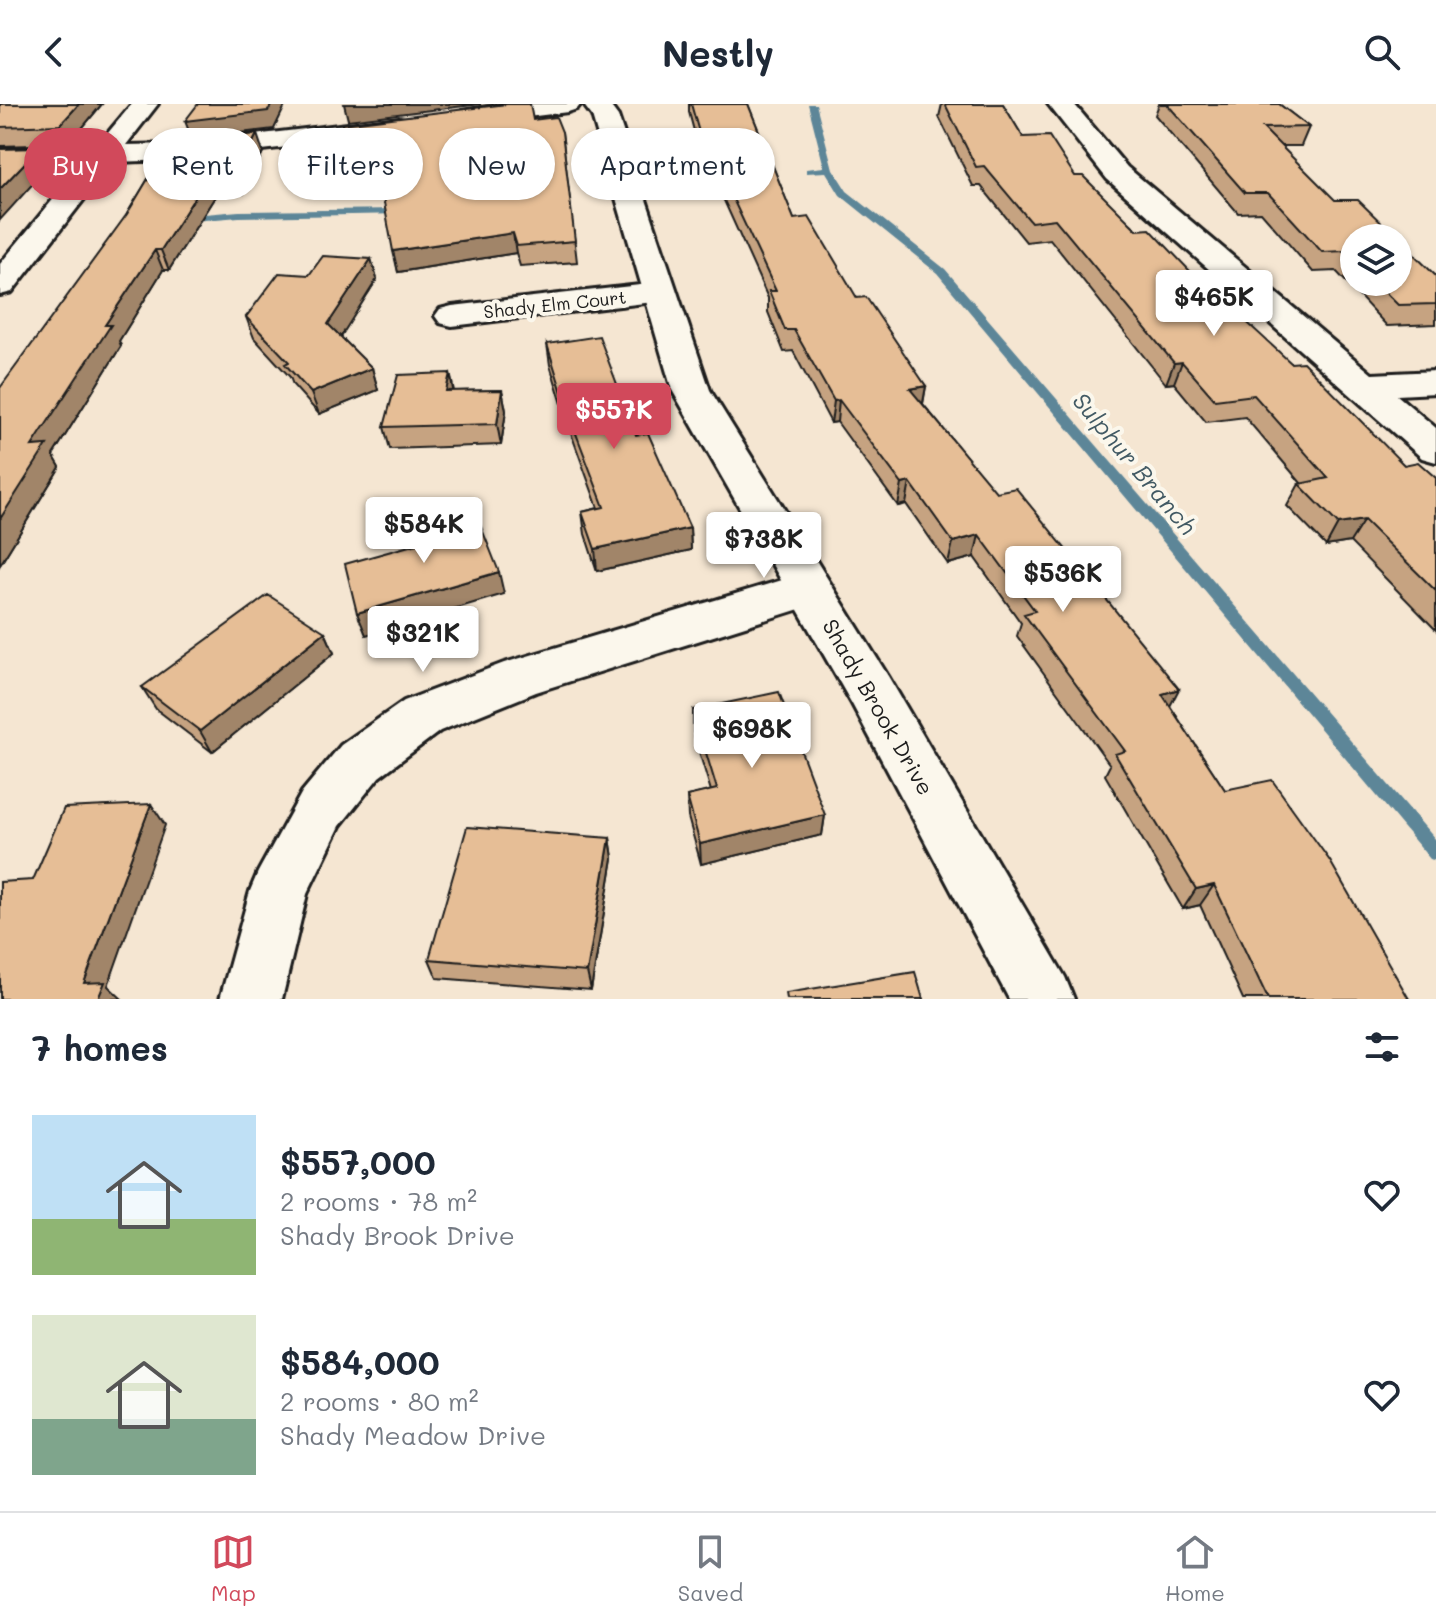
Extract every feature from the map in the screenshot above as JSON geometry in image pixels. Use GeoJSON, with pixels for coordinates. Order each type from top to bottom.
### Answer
{"type":"FeatureCollection","features":[{"type":"Feature","properties":{"kind":"street"},"geometry":{"type":"LineString","coordinates":[[127,128],[145,104]]}},
{"type":"Feature","properties":{"kind":"street"},"geometry":{"type":"LineString","coordinates":[[447,119],[568,104]]}},
{"type":"Feature","properties":{"kind":"street","name":"Shady Brook Drive"},"geometry":{"type":"LineString","coordinates":[[596,104],[605,116],[658,293],[691,390],[870,690],[1043,999]]}},
{"type":"Feature","properties":{"kind":"street"},"geometry":{"type":"LineString","coordinates":[[1061,104],[1117,173],[1436,449]]}},
{"type":"Feature","properties":{"kind":"street"},"geometry":{"type":"LineString","coordinates":[[127,154],[191,150],[417,123]]}},
{"type":"Feature","properties":{"kind":"street"},"geometry":{"type":"LineString","coordinates":[[0,157],[24,157]]}},
{"type":"Feature","properties":{"kind":"street"},"geometry":{"type":"LineString","coordinates":[[0,285],[69,200]]}},
{"type":"Feature","properties":{"kind":"street","name":"Shady Elm Court"},"geometry":{"type":"LineString","coordinates":[[452,316],[658,293]]}},
{"type":"Feature","properties":{"kind":"street"},"geometry":{"type":"LineString","coordinates":[[1363,386],[1436,382]]}},
{"type":"Feature","properties":{"kind":"street"},"geometry":{"type":"LineString","coordinates":[[251,999],[279,891],[321,809],[360,761],[422,716],[521,677],[809,589]]}},
{"type":"Feature","properties":{"kind":"building"},"geometry":{"type":"Polygon","coordinates":[[[0,104],[79,104],[60,125],[0,127],[0,104]]]}},
{"type":"Feature","properties":{"kind":"building"},"geometry":{"type":"Polygon","coordinates":[[[198,104],[272,104],[268,111],[185,121],[198,104]]]}},
{"type":"Feature","properties":{"kind":"building"},"geometry":{"type":"Polygon","coordinates":[[[507,104],[530,104],[533,120],[556,117],[562,132],[575,241],[517,246],[513,233],[393,251],[384,200],[423,200],[423,128],[342,128],[342,124],[507,104]]]}},
{"type":"Feature","properties":{"kind":"building"},"geometry":{"type":"Polygon","coordinates":[[[691,104],[748,104],[758,128],[698,128],[691,104]]]}},
{"type":"Feature","properties":{"kind":"building"},"geometry":{"type":"Polygon","coordinates":[[[945,104],[1003,104],[1023,137],[1049,136],[1075,176],[1083,176],[1137,230],[1150,229],[1208,290],[1212,290],[1291,363],[1303,362],[1404,465],[1418,462],[1436,478],[1436,591],[1364,520],[1338,524],[1299,484],[1328,478],[1254,395],[1215,400],[1182,362],[1174,363],[1055,219],[1031,222],[984,166],[976,167],[945,104]]]}},
{"type":"Feature","properties":{"kind":"building"},"geometry":{"type":"Polygon","coordinates":[[[1167,104],[1279,104],[1309,127],[1263,128],[1335,200],[1358,200],[1383,224],[1340,224],[1340,251],[1322,252],[1268,193],[1245,193],[1167,104]]]}},
{"type":"Feature","properties":{"kind":"building"},"geometry":{"type":"Polygon","coordinates":[[[24,148],[24,164],[0,189],[0,149],[24,148]]]}},
{"type":"Feature","properties":{"kind":"building"},"geometry":{"type":"Polygon","coordinates":[[[775,172],[794,219],[809,217],[857,298],[866,297],[926,386],[910,389],[996,492],[1016,488],[1179,689],[1162,694],[1225,790],[1272,780],[1330,861],[1409,999],[1268,999],[1214,885],[1196,889],[1115,754],[1125,751],[1024,614],[1035,611],[979,535],[953,542],[910,482],[902,484],[839,400],[834,401],[794,330],[785,330],[769,291],[776,291],[734,200],[775,200],[775,172]]]}},
{"type":"Feature","properties":{"kind":"building"},"geometry":{"type":"Polygon","coordinates":[[[143,187],[143,200],[193,200],[161,250],[155,250],[105,325],[111,325],[32,446],[47,445],[0,519],[0,388],[127,214],[143,187]]]}},
{"type":"Feature","properties":{"kind":"building"},"geometry":{"type":"Polygon","coordinates":[[[1412,253],[1436,276],[1436,304],[1398,305],[1389,296],[1412,296],[1412,253]]]}},
{"type":"Feature","properties":{"kind":"building"},"geometry":{"type":"Polygon","coordinates":[[[323,256],[371,259],[328,324],[372,368],[311,393],[285,364],[289,362],[246,317],[279,273],[309,275],[323,256]]]}},
{"type":"Feature","properties":{"kind":"building"},"geometry":{"type":"Polygon","coordinates":[[[599,336],[636,435],[648,433],[690,528],[595,549],[582,512],[604,507],[569,415],[547,344],[599,336]]]}},
{"type":"Feature","properties":{"kind":"building"},"geometry":{"type":"Polygon","coordinates":[[[450,373],[446,391],[502,390],[497,424],[384,427],[398,375],[450,373]]]}},
{"type":"Feature","properties":{"kind":"building"},"geometry":{"type":"Polygon","coordinates":[[[474,509],[499,572],[357,613],[345,564],[445,536],[438,519],[474,509]]]}},
{"type":"Feature","properties":{"kind":"building"},"geometry":{"type":"Polygon","coordinates":[[[268,595],[325,632],[200,731],[142,687],[268,595]]]}},
{"type":"Feature","properties":{"kind":"building"},"geometry":{"type":"Polygon","coordinates":[[[779,692],[825,815],[700,844],[687,796],[717,789],[693,710],[779,692]]]}},
{"type":"Feature","properties":{"kind":"building"},"geometry":{"type":"Polygon","coordinates":[[[151,804],[84,983],[105,982],[98,999],[0,999],[0,882],[33,880],[64,808],[151,804]]]}},
{"type":"Feature","properties":{"kind":"building"},"geometry":{"type":"Polygon","coordinates":[[[467,827],[610,838],[587,972],[429,959],[467,827]]]}},
{"type":"Feature","properties":{"kind":"building"},"geometry":{"type":"Polygon","coordinates":[[[915,972],[923,999],[787,999],[786,993],[915,972]]]}},
{"type":"Feature","properties":{"kind":"waterway","name":"Sulphur Branch"},"geometry":{"type":"LineString","coordinates":[[812,104],[829,169]]}},
{"type":"Feature","properties":{"kind":"waterway"},"geometry":{"type":"LineString","coordinates":[[809,171],[829,169]]}},
{"type":"Feature","properties":{"kind":"waterway","name":"Sulphur Branch"},"geometry":{"type":"LineString","coordinates":[[829,169],[843,193],[941,271],[1436,853]]}},
{"type":"Feature","properties":{"kind":"waterway"},"geometry":{"type":"LineString","coordinates":[[182,219],[239,214],[401,212]]}}]}
